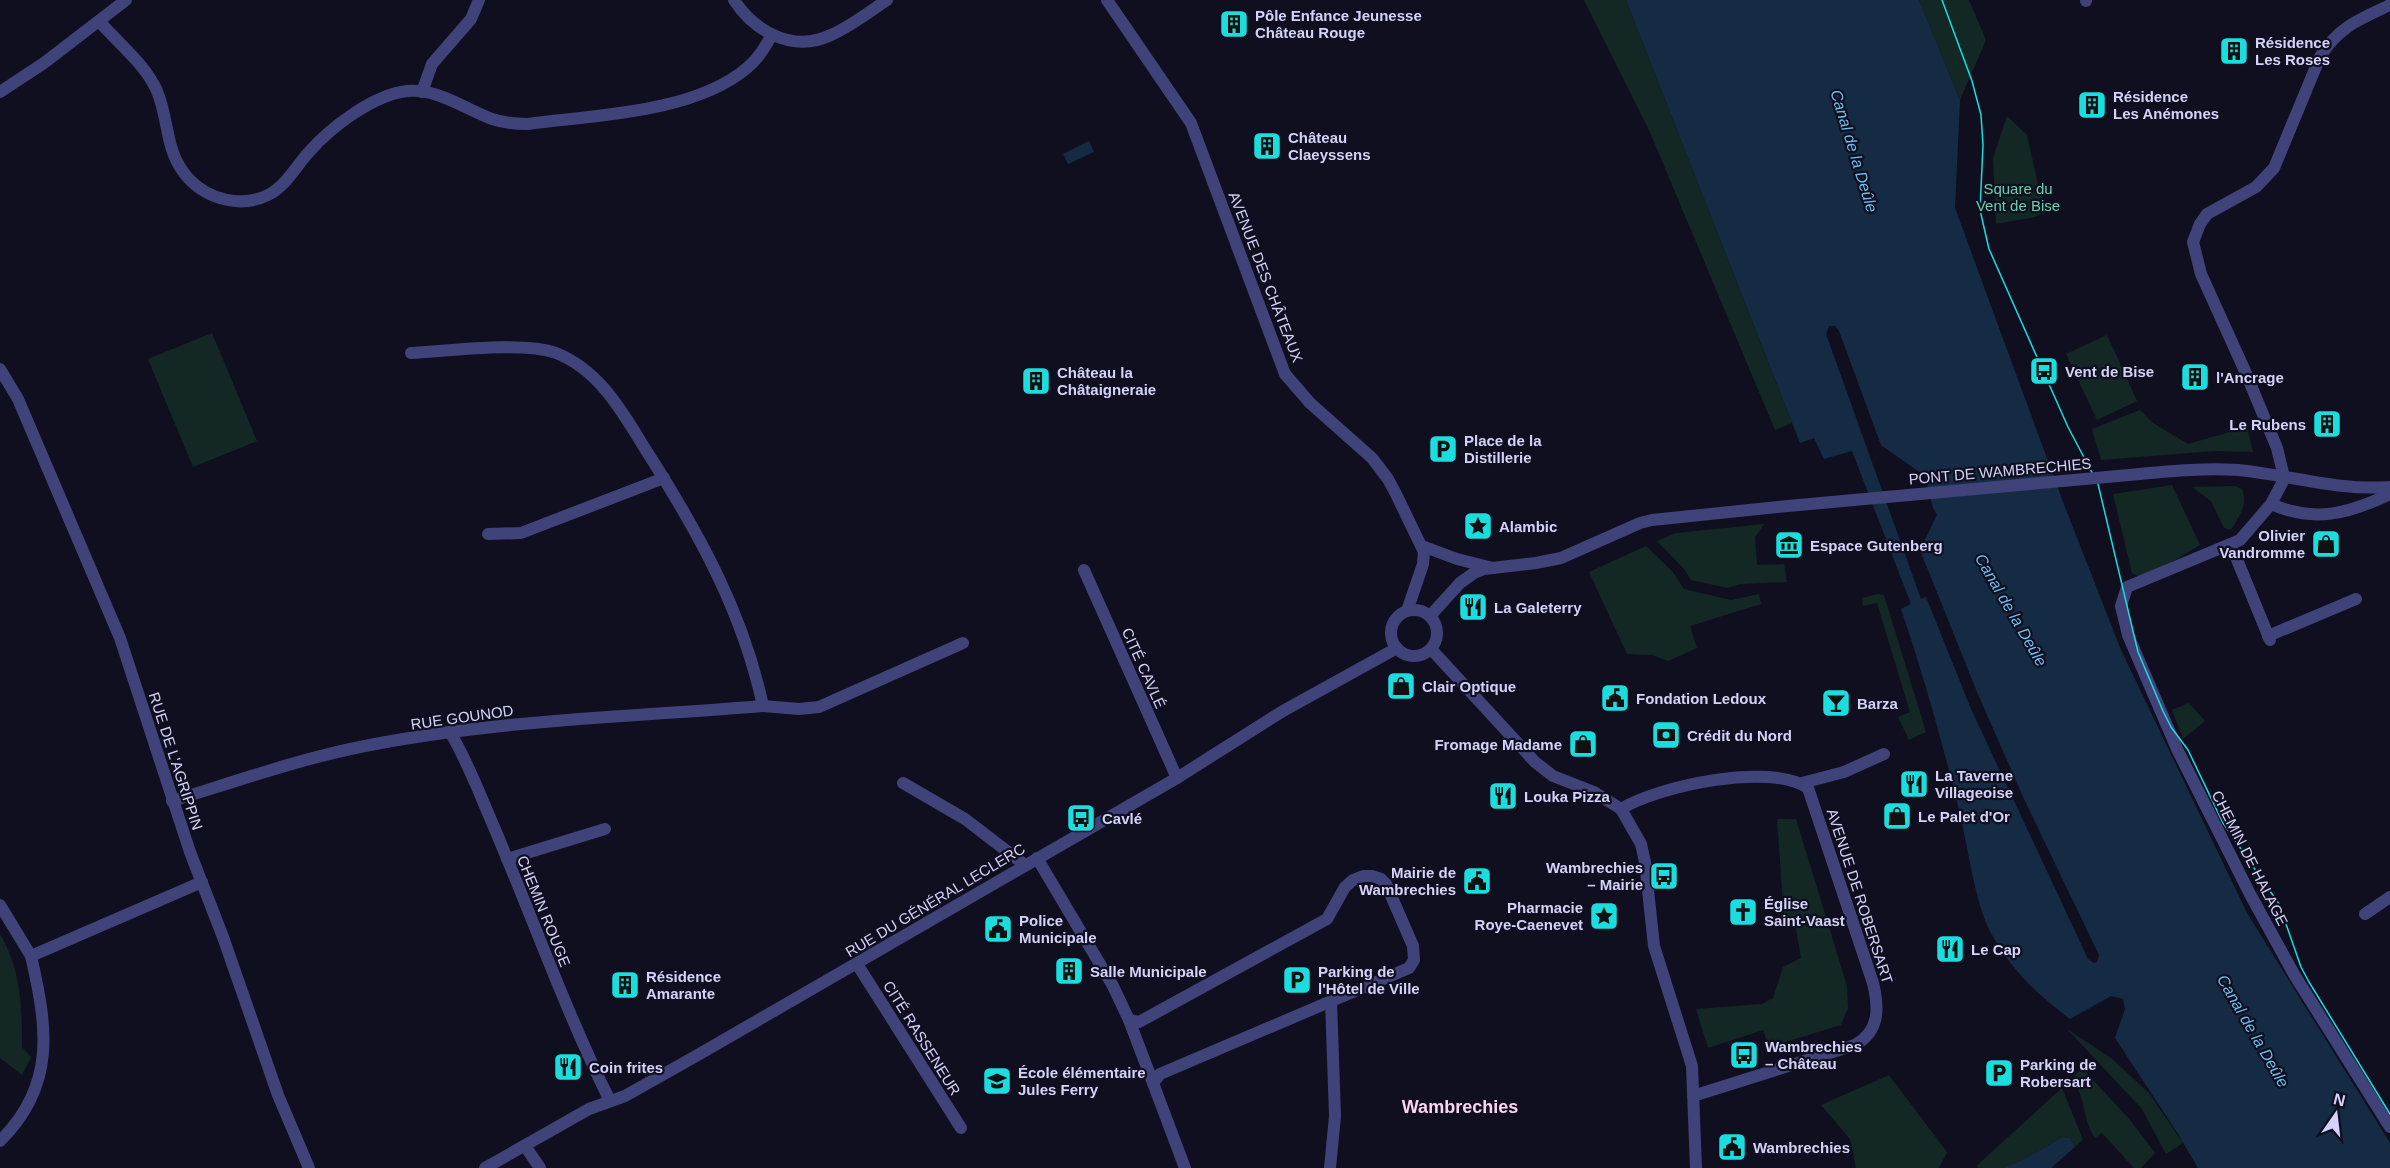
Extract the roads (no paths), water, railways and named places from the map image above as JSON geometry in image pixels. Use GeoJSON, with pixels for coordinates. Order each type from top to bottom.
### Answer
{"type":"FeatureCollection","features":[{"type":"Feature","properties":{"kind":"street"},"geometry":{"type":"LineString","coordinates":[[0,92],[44,63],[99,21],[114,4],[126,0]]}},
{"type":"Feature","properties":{"kind":"street"},"geometry":{"type":"LineString","coordinates":[[422,92],[432,64],[471,19],[479,0]]}},
{"type":"Feature","properties":{"kind":"street"},"geometry":{"type":"LineString","coordinates":[[734,0],[750,22],[772,35],[795,41],[821,39],[887,0]]}},
{"type":"Feature","properties":{"kind":"street","name":"AVENUE DES CHÂTEAUX"},"geometry":{"type":"LineString","coordinates":[[1107,0],[1194,130],[1285,374],[1310,403],[1362,448],[1382,470],[1422,546]]}},
{"type":"Feature","properties":{"kind":"street"},"geometry":{"type":"LineString","coordinates":[[2356,599],[2269,638],[2231,545],[2248,534],[2271,504],[2284,477],[2277,448],[2259,403],[2201,274],[2193,242],[2207,214],[2256,187],[2274,168],[2327,44],[2346,27],[2390,4]]}},
{"type":"Feature","properties":{"kind":"street"},"geometry":{"type":"LineString","coordinates":[[99,21],[150,77],[162,104],[172,153],[190,180],[207,193],[221,199],[239,201],[256,199],[269,194],[282,184],[309,151],[323,139],[363,108],[394,94],[409,91],[439,95],[487,117],[510,124],[528,124],[651,107],[699,96],[724,84],[748,67],[772,35]]}},
{"type":"Feature","properties":{"kind":"street"},"geometry":{"type":"LineString","coordinates":[[411,353],[516,348],[545,350],[566,358],[590,375],[608,392],[694,526],[739,622],[751,655],[763,706]]}},
{"type":"Feature","properties":{"kind":"street","name":"RUE DE L'AGRIPPIN"},"geometry":{"type":"LineString","coordinates":[[0,369],[18,399],[120,638],[172,801],[278,1095],[309,1168]]}},
{"type":"Feature","properties":{"kind":"street","name":"PONT DE WAMBRECHIES"},"geometry":{"type":"LineString","coordinates":[[1493,568],[1561,558],[1640,523],[1652,520],[2168,471],[2215,469],[2284,477],[2347,488],[2390,487]]}},
{"type":"Feature","properties":{"kind":"street"},"geometry":{"type":"LineString","coordinates":[[488,534],[521,533],[664,478]]}},
{"type":"Feature","properties":{"kind":"street"},"geometry":{"type":"LineString","coordinates":[[2271,504],[2286,511],[2319,517],[2352,510],[2390,494]]}},
{"type":"Feature","properties":{"kind":"street","name":"CHEMIN DE HALAGE"},"geometry":{"type":"LineString","coordinates":[[2231,545],[2127,587],[2121,606],[2128,636],[2178,751],[2252,896],[2295,976],[2390,1127]]}},
{"type":"Feature","properties":{"kind":"street"},"geometry":{"type":"LineString","coordinates":[[1407,611],[1423,564],[1422,546],[1457,559],[1493,568]]}},
{"type":"Feature","properties":{"kind":"street"},"geometry":{"type":"LineString","coordinates":[[1430,616],[1464,579],[1479,570],[1493,568]]}},
{"type":"Feature","properties":{"kind":"street","name":"CITÉ CAVLÉ"},"geometry":{"type":"LineString","coordinates":[[1084,570],[1177,778]]}},
{"type":"Feature","properties":{"kind":"street"},"geometry":{"type":"LineString","coordinates":[[1417,610],[1430,616],[1437,632],[1431,649],[1422,655],[1412,657],[1396,648],[1392,639],[1392,626],[1398,617],[1407,611],[1417,610]]}},
{"type":"Feature","properties":{"kind":"street","name":"RUE GOUNOD"},"geometry":{"type":"LineString","coordinates":[[172,801],[344,751],[450,732],[527,723],[763,706],[810,709],[830,704],[963,643]]}},
{"type":"Feature","properties":{"kind":"street","name":"RUE DU GÉNÉRAL LECLERC"},"geometry":{"type":"LineString","coordinates":[[485,1168],[589,1109],[639,1088],[858,964],[1036,858],[1177,778],[1283,711],[1396,648]]}},
{"type":"Feature","properties":{"kind":"street"},"geometry":{"type":"LineString","coordinates":[[1431,649],[1535,762],[1553,776],[1594,792],[1620,809],[1641,844],[1646,862],[1654,946],[1689,1054],[1696,1168]]}},
{"type":"Feature","properties":{"kind":"street","name":"CHEMIN ROUGE"},"geometry":{"type":"LineString","coordinates":[[450,732],[462,753],[507,859],[578,1034],[610,1101]]}},
{"type":"Feature","properties":{"kind":"street"},"geometry":{"type":"LineString","coordinates":[[1620,809],[1640,799],[1705,782],[1759,777],[1791,779],[1802,783],[1845,772],[1884,754]]}},
{"type":"Feature","properties":{"kind":"street"},"geometry":{"type":"LineString","coordinates":[[903,783],[965,819],[1024,865]]}},
{"type":"Feature","properties":{"kind":"street","name":"AVENUE DE ROBERSART"},"geometry":{"type":"LineString","coordinates":[[1693,1096],[1855,1046],[1865,1040],[1876,1020],[1877,999],[1873,983],[1812,794],[1802,783]]}},
{"type":"Feature","properties":{"kind":"street"},"geometry":{"type":"LineString","coordinates":[[507,859],[605,829]]}},
{"type":"Feature","properties":{"kind":"street"},"geometry":{"type":"LineString","coordinates":[[1036,858],[1113,986],[1154,1083],[1185,1168]]}},
{"type":"Feature","properties":{"kind":"street"},"geometry":{"type":"LineString","coordinates":[[1129,1020],[1139,1022],[1327,919],[1345,887],[1353,880],[1363,876],[1381,879],[1386,884],[1410,935],[1414,960],[1409,968],[1160,1074],[1154,1083]]}},
{"type":"Feature","properties":{"kind":"street"},"geometry":{"type":"LineString","coordinates":[[31,956],[202,882]]}},
{"type":"Feature","properties":{"kind":"street"},"geometry":{"type":"LineString","coordinates":[[2365,914],[2390,897]]}},
{"type":"Feature","properties":{"kind":"street"},"geometry":{"type":"LineString","coordinates":[[0,905],[31,956],[45,1040],[43,1063],[25,1112],[0,1141]]}},
{"type":"Feature","properties":{"kind":"street","name":"CITÉ RASSENEUR"},"geometry":{"type":"LineString","coordinates":[[858,964],[961,1128]]}},
{"type":"Feature","properties":{"kind":"street"},"geometry":{"type":"LineString","coordinates":[[1330,1168],[1335,1116],[1331,1001]]}},
{"type":"Feature","properties":{"kind":"street"},"geometry":{"type":"LineString","coordinates":[[525,1146],[540,1168]]}},
{"type":"Feature","properties":{"kind":"water","name":"Canal de la Deûle"},"geometry":{"type":"Polygon","coordinates":[[[1626,0],[1919,0],[1960,100],[1955,208],[2063,502],[2121,650],[2247,913],[2390,1143],[2390,1168],[2198,1168],[2115,1038],[2125,1009],[2123,999],[2111,996],[2070,1019],[2046,1000],[2016,970],[1999,947],[1985,921],[1972,875],[1947,762],[1901,609],[1911,604],[1852,451],[1824,459],[1814,438],[1800,443],[1626,0]],[[1829,326],[1826,334],[1921,599],[1926,597],[1971,709],[2088,959],[2094,963],[2097,962],[2099,955],[2024,799],[1977,692],[1920,550],[1937,515],[1925,476],[1881,445],[1839,331],[1835,326],[1829,326]]]}},
{"type":"Feature","properties":{"kind":"water"},"geometry":{"type":"Polygon","coordinates":[[[1089,141],[1094,152],[1068,164],[1063,154],[1089,141]]]}},
{"type":"Feature","properties":{"kind":"water"},"geometry":{"type":"Polygon","coordinates":[[[2063,1137],[2070,1138],[2075,1147],[2051,1168],[2003,1168],[2022,1160],[2063,1137]]]}},
{"type":"Feature","properties":{"kind":"tram line"},"geometry":{"type":"LineString","coordinates":[[1942,0],[1972,81],[1981,115],[1983,145],[1980,210],[1989,249],[2068,427],[2098,484],[2138,652],[2163,711],[2171,727],[2188,750],[2223,823],[2279,904],[2301,967],[2309,982],[2390,1114]]}},
{"type":"Feature","properties":{"kind":"place","name":"Pôle Enfance Jeunesse Château Rouge"},"geometry":{"type":"Point","coordinates":[1234,24]}},
{"type":"Feature","properties":{"kind":"place","name":"Résidence Les Roses"},"geometry":{"type":"Point","coordinates":[2234,51]}},
{"type":"Feature","properties":{"kind":"place","name":"Résidence Les Anémones"},"geometry":{"type":"Point","coordinates":[2092,105]}},
{"type":"Feature","properties":{"kind":"place","name":"Château Claeyssens"},"geometry":{"type":"Point","coordinates":[1267,146]}},
{"type":"Feature","properties":{"kind":"place","name":"Vent de Bise"},"geometry":{"type":"Point","coordinates":[2044,371]}},
{"type":"Feature","properties":{"kind":"place","name":"l'Ancrage"},"geometry":{"type":"Point","coordinates":[2195,377]}},
{"type":"Feature","properties":{"kind":"place","name":"Château la Châtaigneraie"},"geometry":{"type":"Point","coordinates":[1036,381]}},
{"type":"Feature","properties":{"kind":"place","name":"Le Rubens"},"geometry":{"type":"Point","coordinates":[2327,424]}},
{"type":"Feature","properties":{"kind":"place","name":"Place de la Distillerie"},"geometry":{"type":"Point","coordinates":[1443,449]}},
{"type":"Feature","properties":{"kind":"place","name":"Alambic"},"geometry":{"type":"Point","coordinates":[1478,526]}},
{"type":"Feature","properties":{"kind":"place","name":"Olivier Vandromme"},"geometry":{"type":"Point","coordinates":[2326,544]}},
{"type":"Feature","properties":{"kind":"place","name":"Espace Gutenberg"},"geometry":{"type":"Point","coordinates":[1789,545]}},
{"type":"Feature","properties":{"kind":"place","name":"La Galeterry"},"geometry":{"type":"Point","coordinates":[1473,607]}},
{"type":"Feature","properties":{"kind":"place","name":"Clair Optique"},"geometry":{"type":"Point","coordinates":[1401,686]}},
{"type":"Feature","properties":{"kind":"place","name":"Fondation Ledoux"},"geometry":{"type":"Point","coordinates":[1615,698]}},
{"type":"Feature","properties":{"kind":"place","name":"Barza"},"geometry":{"type":"Point","coordinates":[1836,703]}},
{"type":"Feature","properties":{"kind":"place","name":"Crédit du Nord"},"geometry":{"type":"Point","coordinates":[1666,735]}},
{"type":"Feature","properties":{"kind":"place","name":"Fromage Madame"},"geometry":{"type":"Point","coordinates":[1583,744]}},
{"type":"Feature","properties":{"kind":"place","name":"La Taverne Villageoise"},"geometry":{"type":"Point","coordinates":[1914,784]}},
{"type":"Feature","properties":{"kind":"place","name":"Louka Pizza"},"geometry":{"type":"Point","coordinates":[1503,796]}},
{"type":"Feature","properties":{"kind":"place","name":"Le Palet d'Or"},"geometry":{"type":"Point","coordinates":[1897,816]}},
{"type":"Feature","properties":{"kind":"place","name":"Cavlé"},"geometry":{"type":"Point","coordinates":[1081,818]}},
{"type":"Feature","properties":{"kind":"place","name":"Wambrechies – Mairie"},"geometry":{"type":"Point","coordinates":[1664,876]}},
{"type":"Feature","properties":{"kind":"place","name":"Mairie de Wambrechies"},"geometry":{"type":"Point","coordinates":[1477,881]}},
{"type":"Feature","properties":{"kind":"place","name":"Église Saint-Vaast"},"geometry":{"type":"Point","coordinates":[1743,912]}},
{"type":"Feature","properties":{"kind":"place","name":"Pharmacie Roye-Caenevet"},"geometry":{"type":"Point","coordinates":[1604,916]}},
{"type":"Feature","properties":{"kind":"place","name":"Police Municipale"},"geometry":{"type":"Point","coordinates":[998,929]}},
{"type":"Feature","properties":{"kind":"place","name":"Le Cap"},"geometry":{"type":"Point","coordinates":[1950,949]}},
{"type":"Feature","properties":{"kind":"place","name":"Salle Municipale"},"geometry":{"type":"Point","coordinates":[1069,971]}},
{"type":"Feature","properties":{"kind":"place","name":"Parking de l'Hôtel de Ville"},"geometry":{"type":"Point","coordinates":[1297,980]}},
{"type":"Feature","properties":{"kind":"place","name":"Résidence Amarante"},"geometry":{"type":"Point","coordinates":[625,985]}},
{"type":"Feature","properties":{"kind":"place","name":"Wambrechies – Château"},"geometry":{"type":"Point","coordinates":[1744,1055]}},
{"type":"Feature","properties":{"kind":"place","name":"Coin frites"},"geometry":{"type":"Point","coordinates":[568,1067]}},
{"type":"Feature","properties":{"kind":"place","name":"Parking de Robersart"},"geometry":{"type":"Point","coordinates":[1999,1073]}},
{"type":"Feature","properties":{"kind":"place","name":"École élémentaire Jules Ferry"},"geometry":{"type":"Point","coordinates":[997,1081]}},
{"type":"Feature","properties":{"kind":"place","name":"Wambrechies"},"geometry":{"type":"Point","coordinates":[1732,1147]}},
{"type":"Feature","properties":{"kind":"district","name":"Wambrechies"},"geometry":{"type":"Point","coordinates":[1460,1107]}},
{"type":"Feature","properties":{"kind":"park label","name":"Square du Vent de Bise"},"geometry":{"type":"Point","coordinates":[2018,196]}}]}
